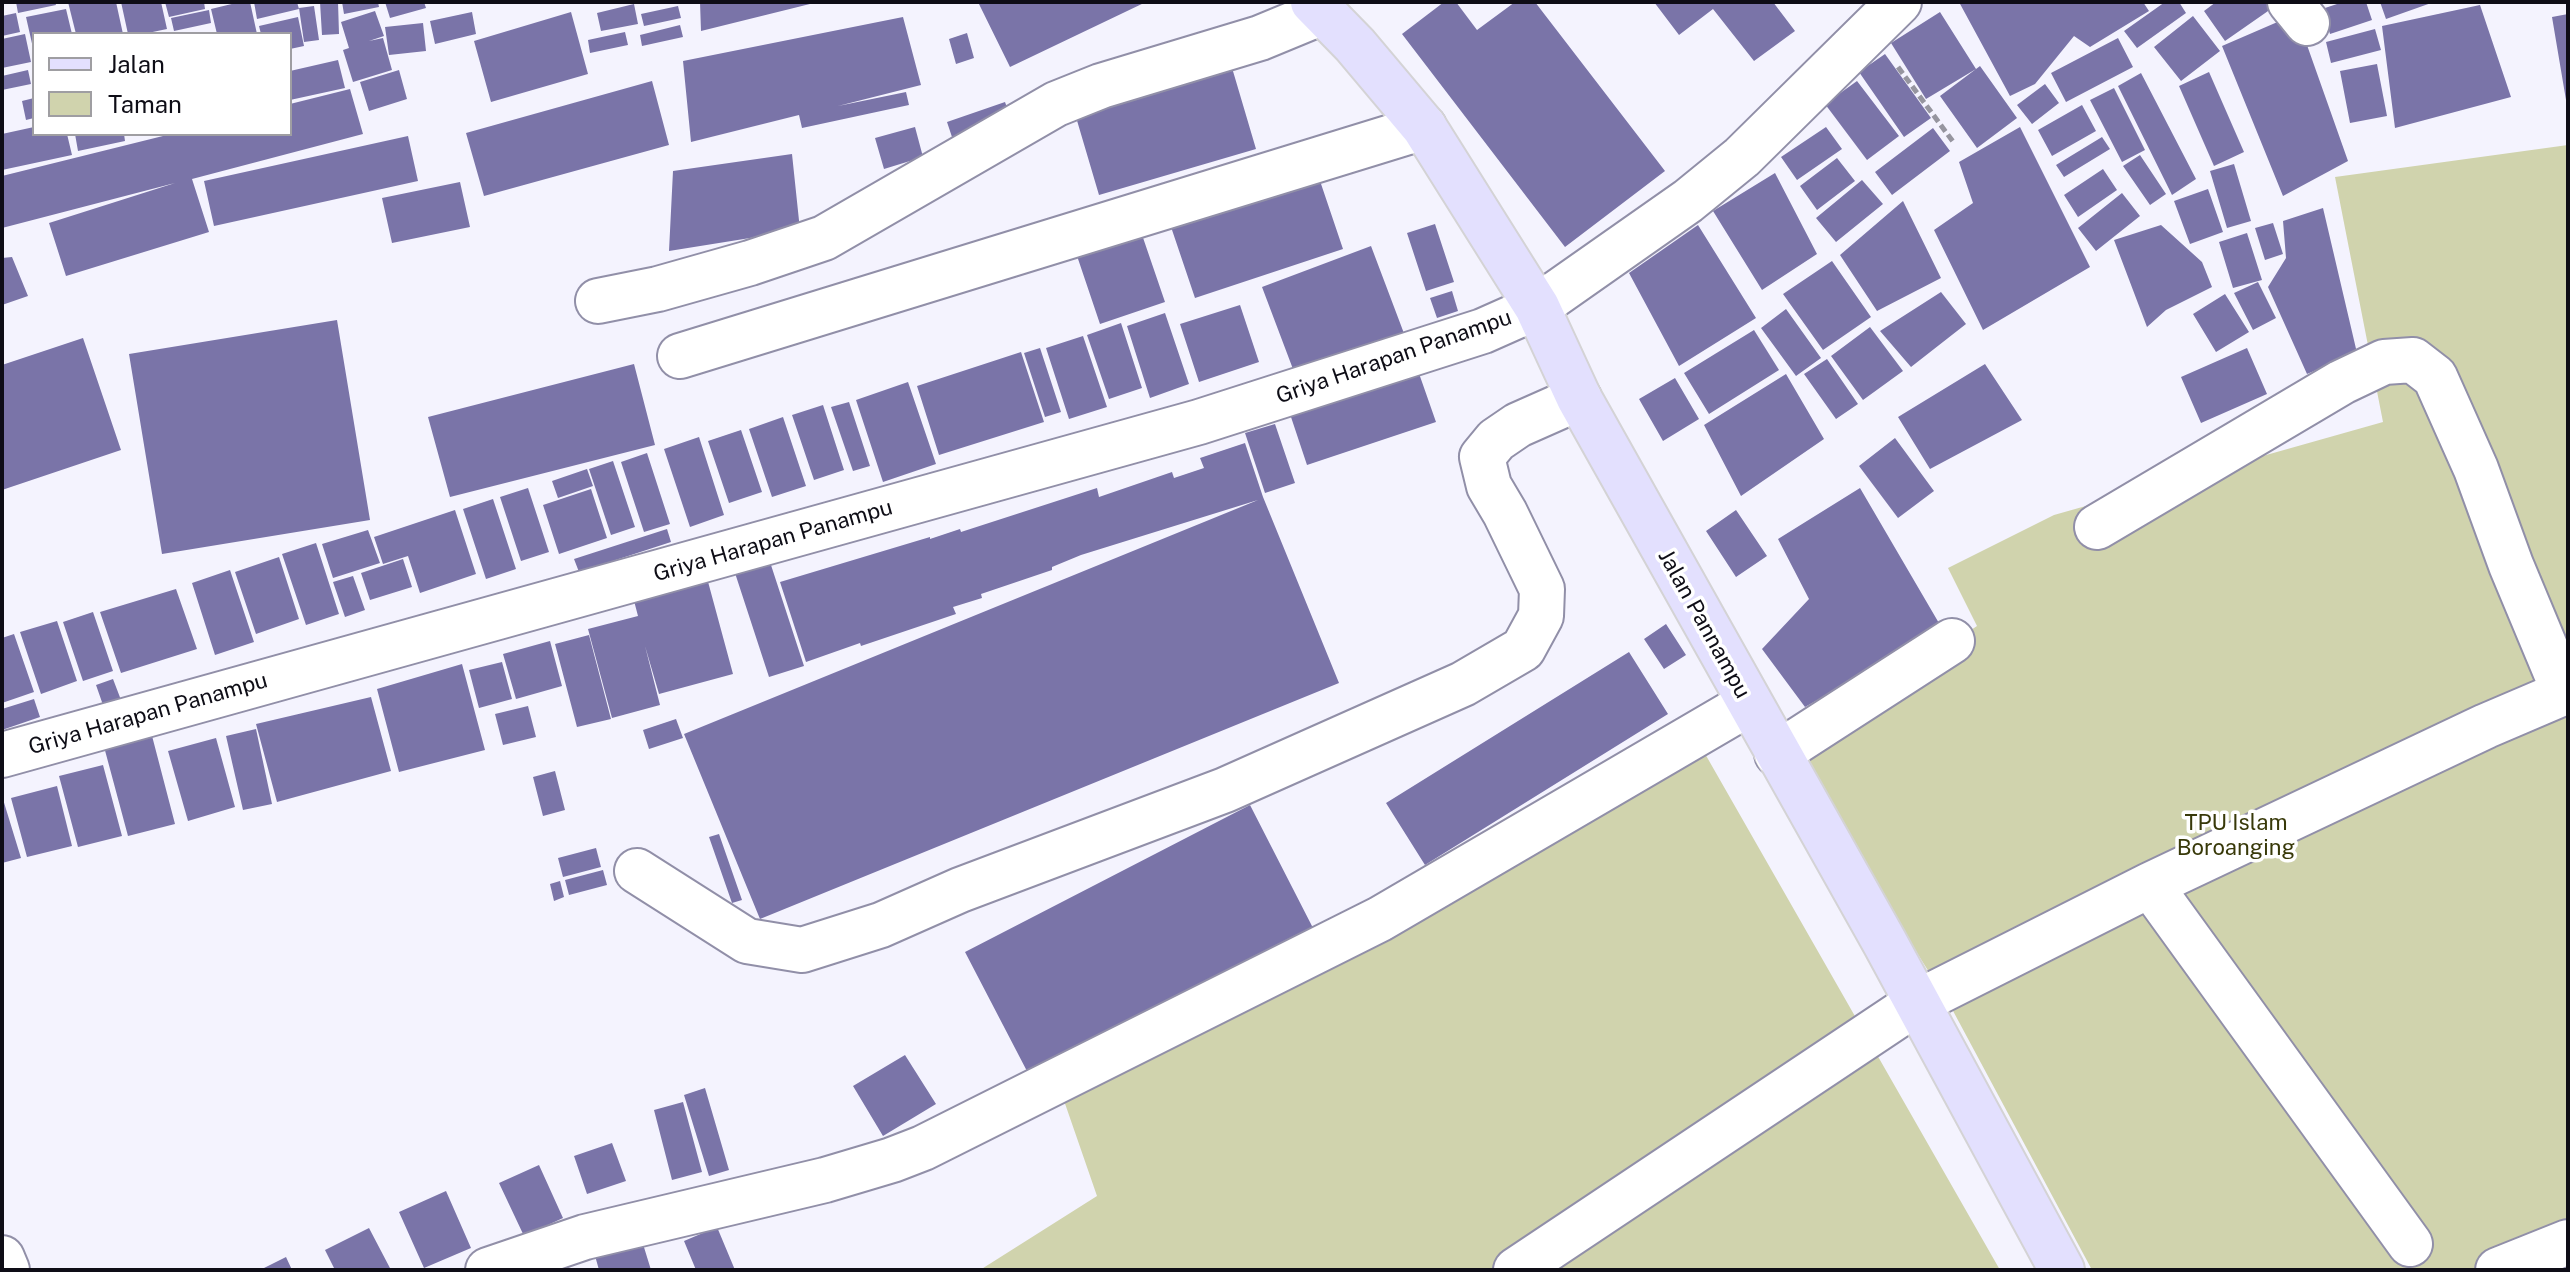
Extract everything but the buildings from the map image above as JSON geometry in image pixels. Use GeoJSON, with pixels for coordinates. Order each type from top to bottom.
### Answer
{"type":"FeatureCollection","features":[{"type":"Feature","properties":{"kind":"main road","name":"Jalan Pannampu"},"geometry":{"type":"LineString","coordinates":[[1318,7],[1355,45],[1424,127],[1482,224],[1537,307],[1579,398],[1918,1002],[2062,1270]]}},
{"type":"Feature","properties":{"kind":"street"},"geometry":{"type":"LineString","coordinates":[[598,301],[750,263],[824,238],[1056,104],[1101,86],[1260,38],[1318,7]]}},
{"type":"Feature","properties":{"kind":"street","name":"Griya Harapan Panampu"},"geometry":{"type":"LineString","coordinates":[[2,755],[1199,422],[1483,331],[1537,307],[1688,201],[1742,157],[1885,16]]}},
{"type":"Feature","properties":{"kind":"street"},"geometry":{"type":"LineString","coordinates":[[680,356],[1424,127]]}},
{"type":"Feature","properties":{"kind":"street"},"geometry":{"type":"LineString","coordinates":[[1516,1270],[1918,1002],[2150,885],[2486,726],[2566,692],[2511,565],[2476,469],[2435,377],[2413,360],[2384,362],[2342,382],[2097,527]]}},
{"type":"Feature","properties":{"kind":"street"},"geometry":{"type":"LineString","coordinates":[[637,871],[747,941],[802,950],[881,925],[960,890],[1225,790],[1463,684],[1523,649],[1541,616],[1542,589],[1489,486],[1482,457],[1496,440],[1518,425],[1579,398]]}},
{"type":"Feature","properties":{"kind":"street"},"geometry":{"type":"LineString","coordinates":[[1777,754],[1952,641]]}},
{"type":"Feature","properties":{"kind":"street"},"geometry":{"type":"LineString","coordinates":[[488,1270],[585,1237],[825,1180],[923,1148],[1380,919],[1748,704]]}},
{"type":"Feature","properties":{"kind":"street"},"geometry":{"type":"LineString","coordinates":[[2150,885],[2410,1244]]}},
{"type":"Feature","properties":{"kind":"street"},"geometry":{"type":"LineString","coordinates":[[2498,1270],[2568,1242]]}},
{"type":"Feature","properties":{"kind":"street"},"geometry":{"type":"LineString","coordinates":[[2,1258],[7,1270]]}},
{"type":"Feature","properties":{"kind":"path"},"geometry":{"type":"LineString","coordinates":[[1885,16],[1954,143]]}},
{"type":"Feature","properties":{"kind":"green space","name":"TPU Islam Boroanging"},"geometry":{"type":"Polygon","coordinates":[[[2568,145],[2568,1233],[2477,1270],[2092,1270],[1952,1009],[1791,751],[1977,626],[1948,568],[2054,515],[2383,422],[2335,177],[2568,145]]]}},
{"type":"Feature","properties":{"kind":"green space"},"geometry":{"type":"Polygon","coordinates":[[[1688,724],[2000,1270],[980,1270],[1097,1196],[1061,1092],[1688,724]]]}}]}
